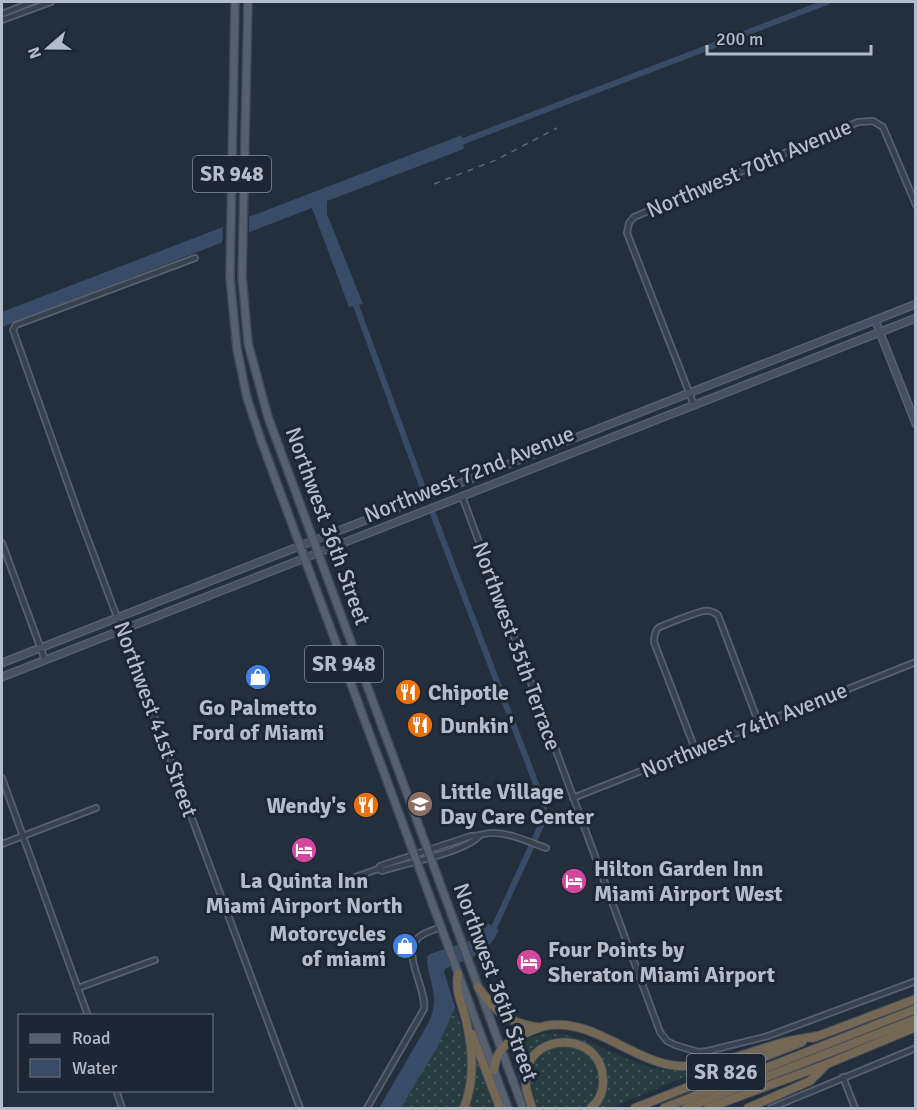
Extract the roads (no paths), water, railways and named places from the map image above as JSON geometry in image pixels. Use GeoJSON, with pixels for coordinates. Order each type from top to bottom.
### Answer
{"type":"FeatureCollection","features":[{"type":"Feature","properties":{"kind":"highway"},"geometry":{"type":"LineString","coordinates":[[458,974],[456,986],[466,1022],[500,1108]]}},
{"type":"Feature","properties":{"kind":"highway"},"geometry":{"type":"LineString","coordinates":[[478,987],[504,1018],[539,1028]]}},
{"type":"Feature","properties":{"kind":"highway","name":"SR 826"},"geometry":{"type":"LineString","coordinates":[[635,1108],[915,999]]}},
{"type":"Feature","properties":{"kind":"highway"},"geometry":{"type":"LineString","coordinates":[[664,1108],[915,1009]]}},
{"type":"Feature","properties":{"kind":"highway"},"geometry":{"type":"LineString","coordinates":[[686,1108],[915,1019]]}},
{"type":"Feature","properties":{"kind":"highway"},"geometry":{"type":"LineString","coordinates":[[464,1108],[472,1076],[472,1058],[466,1022]]}},
{"type":"Feature","properties":{"kind":"highway"},"geometry":{"type":"LineString","coordinates":[[494,1070],[496,1057],[509,1041],[555,1024],[585,1029],[656,1062],[677,1066],[709,1064],[782,1042],[817,1036]]}},
{"type":"Feature","properties":{"kind":"highway","name":"SR 826"},"geometry":{"type":"LineString","coordinates":[[708,1108],[827,1064],[915,1027]]}},
{"type":"Feature","properties":{"kind":"highway"},"geometry":{"type":"LineString","coordinates":[[532,1108],[526,1089],[526,1071],[529,1064],[533,1057],[549,1045],[568,1042],[577,1043],[592,1052],[602,1068],[603,1085],[596,1103],[591,1108]]}},
{"type":"Feature","properties":{"kind":"highway"},"geometry":{"type":"LineString","coordinates":[[748,1108],[810,1081],[827,1064]]}},
{"type":"Feature","properties":{"kind":"main road","name":"Northwest 36th Street"},"geometry":{"type":"LineString","coordinates":[[235,2],[230,257],[232,314],[242,375],[262,443],[508,1108]]}},
{"type":"Feature","properties":{"kind":"main road","name":"Northwest 36th Street"},"geometry":{"type":"LineString","coordinates":[[248,2],[242,276],[244,310],[254,369],[268,417],[523,1108]]}},
{"type":"Feature","properties":{"kind":"main road","name":"Northwest 72nd Avenue"},"geometry":{"type":"LineString","coordinates":[[2,663],[915,304]]}},
{"type":"Feature","properties":{"kind":"main road","name":"Northwest 72nd Avenue"},"geometry":{"type":"LineString","coordinates":[[2,677],[915,318]]}},
{"type":"Feature","properties":{"kind":"main road"},"geometry":{"type":"LineString","coordinates":[[875,320],[915,423]]}},
{"type":"Feature","properties":{"kind":"main road"},"geometry":{"type":"LineString","coordinates":[[714,383],[720,384],[728,392]]}},
{"type":"Feature","properties":{"kind":"main road"},"geometry":{"type":"LineString","coordinates":[[579,436],[584,448]]}},
{"type":"Feature","properties":{"kind":"main road"},"geometry":{"type":"LineString","coordinates":[[388,782],[400,778]]}},
{"type":"Feature","properties":{"kind":"street"},"geometry":{"type":"LineString","coordinates":[[2,14],[32,2]]}},
{"type":"Feature","properties":{"kind":"street"},"geometry":{"type":"LineString","coordinates":[[2,20],[51,2]]}},
{"type":"Feature","properties":{"kind":"street","name":"Northwest 70th Avenue"},"geometry":{"type":"LineString","coordinates":[[689,392],[627,233],[629,223],[634,217],[858,122],[873,121],[884,128],[915,205]]}},
{"type":"Feature","properties":{"kind":"street","name":"Northwest 41st Street"},"geometry":{"type":"LineString","coordinates":[[195,258],[16,325],[13,330],[300,1108]]}},
{"type":"Feature","properties":{"kind":"street"},"geometry":{"type":"LineString","coordinates":[[689,392],[694,405]]}},
{"type":"Feature","properties":{"kind":"street","name":"Northwest 35th Terrace"},"geometry":{"type":"LineString","coordinates":[[462,496],[660,1032],[667,1041],[698,1052],[708,1052],[768,1036],[915,981]]}},
{"type":"Feature","properties":{"kind":"street"},"geometry":{"type":"LineString","coordinates":[[2,543],[45,660]]}},
{"type":"Feature","properties":{"kind":"street"},"geometry":{"type":"LineString","coordinates":[[695,749],[654,642],[654,635],[658,628],[704,611],[718,615],[759,724]]}},
{"type":"Feature","properties":{"kind":"street","name":"Northwest 74th Avenue"},"geometry":{"type":"LineString","coordinates":[[573,798],[915,662]]}},
{"type":"Feature","properties":{"kind":"street"},"geometry":{"type":"LineString","coordinates":[[2,778],[87,1014]]}},
{"type":"Feature","properties":{"kind":"street"},"geometry":{"type":"LineString","coordinates":[[2,844],[96,808]]}},
{"type":"Feature","properties":{"kind":"street"},"geometry":{"type":"LineString","coordinates":[[347,880],[378,869],[380,866],[415,857],[426,850],[492,832],[516,836],[543,847]]}},
{"type":"Feature","properties":{"kind":"street"},"geometry":{"type":"LineString","coordinates":[[415,857],[429,858],[473,843],[479,836]]}},
{"type":"Feature","properties":{"kind":"street"},"geometry":{"type":"LineString","coordinates":[[367,1108],[424,1009],[426,1000],[412,956],[413,946],[418,938],[441,927]]}},
{"type":"Feature","properties":{"kind":"street"},"geometry":{"type":"LineString","coordinates":[[78,988],[155,960]]}},
{"type":"Feature","properties":{"kind":"street"},"geometry":{"type":"LineString","coordinates":[[771,1108],[915,1048]]}},
{"type":"Feature","properties":{"kind":"street"},"geometry":{"type":"LineString","coordinates":[[843,1077],[855,1108]]}},
{"type":"Feature","properties":{"kind":"street"},"geometry":{"type":"LineString","coordinates":[[117,1092],[122,1108]]}},
{"type":"Feature","properties":{"kind":"water"},"geometry":{"type":"Polygon","coordinates":[[[462,135],[464,149],[327,201],[327,214],[363,304],[349,307],[312,208],[2,327],[2,312],[462,135]]]}},
{"type":"Feature","properties":{"kind":"water"},"geometry":{"type":"Polygon","coordinates":[[[487,923],[499,930],[489,945],[476,955],[445,969],[455,1007],[438,1046],[401,1108],[379,1108],[429,1022],[434,996],[427,957],[478,938],[487,923]]]}},
{"type":"Feature","properties":{"kind":"waterway"},"geometry":{"type":"LineString","coordinates":[[456,144],[827,2]]}},
{"type":"Feature","properties":{"kind":"waterway"},"geometry":{"type":"LineString","coordinates":[[354,300],[424,491]]}},
{"type":"Feature","properties":{"kind":"waterway"},"geometry":{"type":"LineString","coordinates":[[433,514],[544,805],[543,821],[492,932]]}},
{"type":"Feature","properties":{"kind":"railway"},"geometry":{"type":"LineString","coordinates":[[434,184],[496,160],[557,128]]}},
{"type":"Feature","properties":{"kind":"place","name":"Go Palmetto Ford of Miami"},"geometry":{"type":"Point","coordinates":[258,677]}},
{"type":"Feature","properties":{"kind":"place","name":"Chipotle"},"geometry":{"type":"Point","coordinates":[408,692]}},
{"type":"Feature","properties":{"kind":"place","name":"Dunkin'"},"geometry":{"type":"Point","coordinates":[420,725]}},
{"type":"Feature","properties":{"kind":"place","name":"Little Village Day Care Center"},"geometry":{"type":"Point","coordinates":[420,804]}},
{"type":"Feature","properties":{"kind":"place","name":"Wendy's"},"geometry":{"type":"Point","coordinates":[366,805]}},
{"type":"Feature","properties":{"kind":"place","name":"La Quinta Inn Miami Airport North"},"geometry":{"type":"Point","coordinates":[304,850]}},
{"type":"Feature","properties":{"kind":"place","name":"Hilton Garden Inn Miami Airport West"},"geometry":{"type":"Point","coordinates":[574,881]}},
{"type":"Feature","properties":{"kind":"place","name":"Motorcycles of miami"},"geometry":{"type":"Point","coordinates":[405,946]}},
{"type":"Feature","properties":{"kind":"place","name":"Four Points by Sheraton Miami Airport"},"geometry":{"type":"Point","coordinates":[529,962]}}]}
